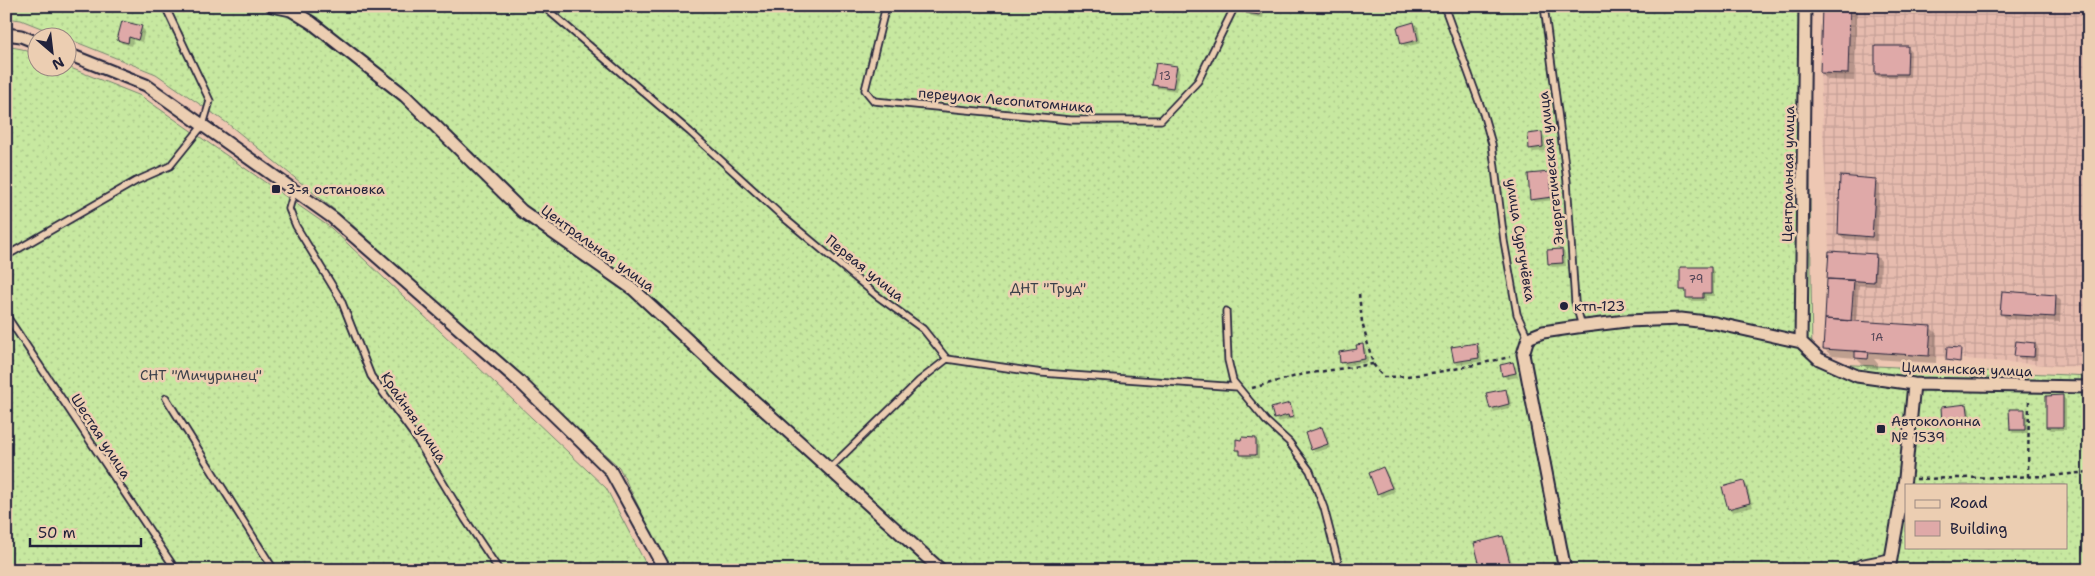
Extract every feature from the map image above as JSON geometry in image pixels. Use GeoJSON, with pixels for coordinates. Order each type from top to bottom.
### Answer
{"type":"FeatureCollection","features":[{"type":"Feature","properties":{"kind":"street","name":"Центральная улица"},"geometry":{"type":"LineString","coordinates":[[272,6],[291,10],[312,23],[405,96],[522,211],[633,289],[720,371],[830,468],[941,570]]}},
{"type":"Feature","properties":{"kind":"street","name":"Центральная улица"},"geometry":{"type":"LineString","coordinates":[[1801,342],[1805,6]]}},
{"type":"Feature","properties":{"kind":"street"},"geometry":{"type":"LineString","coordinates":[[6,34],[28,39]]}},
{"type":"Feature","properties":{"kind":"street"},"geometry":{"type":"LineString","coordinates":[[78,58],[146,85],[333,218],[520,382],[610,470],[665,570]]}},
{"type":"Feature","properties":{"kind":"street"},"geometry":{"type":"LineString","coordinates":[[1565,570],[1523,354],[1528,338],[1543,332],[1626,321],[1681,319],[1715,323],[1801,342]]}},
{"type":"Feature","properties":{"kind":"street","name":"Цимлянская улица"},"geometry":{"type":"LineString","coordinates":[[1801,342],[1819,359],[1857,376],[1914,384],[2089,387]]}},
{"type":"Feature","properties":{"kind":"street"},"geometry":{"type":"LineString","coordinates":[[1888,570],[1905,478],[1914,384]]}},
{"type":"Feature","properties":{"kind":"lane"},"geometry":{"type":"LineString","coordinates":[[6,256],[136,181],[170,166],[203,125],[210,101],[165,6]]}},
{"type":"Feature","properties":{"kind":"lane","name":"Первая улица"},"geometry":{"type":"LineString","coordinates":[[544,6],[690,132],[783,217],[876,294],[923,329],[947,359]]}},
{"type":"Feature","properties":{"kind":"lane","name":"переулок Лесопитомника"},"geometry":{"type":"LineString","coordinates":[[886,6],[864,90],[874,101],[1071,120],[1161,120],[1198,81],[1235,6]]}},
{"type":"Feature","properties":{"kind":"lane","name":"улица Сургучёвка"},"geometry":{"type":"LineString","coordinates":[[1444,6],[1483,113],[1492,144],[1504,241],[1517,314],[1528,338]]}},
{"type":"Feature","properties":{"kind":"lane","name":"Энергетическая улица"},"geometry":{"type":"LineString","coordinates":[[1544,6],[1568,181],[1575,302],[1582,327]]}},
{"type":"Feature","properties":{"kind":"lane","name":"Крайняя улица"},"geometry":{"type":"LineString","coordinates":[[294,190],[289,209],[296,226],[340,300],[370,376],[414,435],[465,519],[499,570]]}},
{"type":"Feature","properties":{"kind":"lane"},"geometry":{"type":"LineString","coordinates":[[1226,311],[1228,360],[1233,381],[1266,421],[1289,442],[1310,471],[1324,508],[1340,570]]}},
{"type":"Feature","properties":{"kind":"lane","name":"Шестая улица"},"geometry":{"type":"LineString","coordinates":[[6,315],[176,570]]}},
{"type":"Feature","properties":{"kind":"lane"},"geometry":{"type":"LineString","coordinates":[[830,468],[919,381],[947,359],[1042,373],[1240,389]]}},
{"type":"Feature","properties":{"kind":"lane"},"geometry":{"type":"LineString","coordinates":[[166,398],[274,570]]}},
{"type":"Feature","properties":{"kind":"lane"},"geometry":{"type":"LineString","coordinates":[[1844,570],[1860,563],[1890,557]]}},
{"type":"Feature","properties":{"kind":"path"},"geometry":{"type":"LineString","coordinates":[[1359,294],[1362,322],[1373,364],[1383,376],[1398,377],[1473,365],[1523,354]]}},
{"type":"Feature","properties":{"kind":"path"},"geometry":{"type":"LineString","coordinates":[[1240,389],[1304,374],[1373,364]]}},
{"type":"Feature","properties":{"kind":"path"},"geometry":{"type":"LineString","coordinates":[[2028,477],[2029,386]]}},
{"type":"Feature","properties":{"kind":"path"},"geometry":{"type":"LineString","coordinates":[[1905,478],[2028,477],[2089,472]]}},
{"type":"Feature","properties":{"kind":"shaded area"},"geometry":{"type":"Polygon","coordinates":[[[1822,6],[2089,6],[2089,368],[1823,349],[1829,251],[1820,73],[1822,6]]]}},
{"type":"Feature","properties":{"kind":"green space","name":"ДНТ \"Труд\""},"geometry":{"type":"Polygon","coordinates":[[[6,6],[1808,6],[1812,363],[2089,376],[2089,570],[670,570],[619,467],[347,220],[227,123],[156,74],[78,43],[78,28],[41,28],[21,20],[6,18],[6,6]]]}},
{"type":"Feature","properties":{"kind":"green space","name":"СНТ \"Мичуринец\""},"geometry":{"type":"Polygon","coordinates":[[[6,46],[28,51],[28,78],[78,78],[78,71],[141,96],[331,228],[606,488],[649,570],[6,570],[6,46]]]}},
{"type":"Feature","properties":{"kind":"building"},"geometry":{"type":"Polygon","coordinates":[[[1247,6],[1262,6],[1260,15],[1246,13],[1247,6]]]}},
{"type":"Feature","properties":{"kind":"building"},"geometry":{"type":"Polygon","coordinates":[[[1822,6],[1850,6],[1848,74],[1820,73],[1822,6]]]}},
{"type":"Feature","properties":{"kind":"building"},"geometry":{"type":"Polygon","coordinates":[[[122,21],[142,26],[138,40],[129,37],[128,43],[117,40],[122,21]]]}},
{"type":"Feature","properties":{"kind":"building"},"geometry":{"type":"Polygon","coordinates":[[[1414,22],[1418,40],[1401,44],[1397,27],[1414,22]]]}},
{"type":"Feature","properties":{"kind":"building"},"geometry":{"type":"Polygon","coordinates":[[[1875,46],[1908,46],[1907,74],[1875,74],[1875,46]]]}},
{"type":"Feature","properties":{"kind":"building"},"geometry":{"type":"Polygon","coordinates":[[[1156,63],[1177,66],[1173,88],[1152,85],[1156,63]]]}},
{"type":"Feature","properties":{"kind":"building"},"geometry":{"type":"Polygon","coordinates":[[[1542,132],[1543,147],[1529,149],[1528,134],[1542,132]]]}},
{"type":"Feature","properties":{"kind":"building"},"geometry":{"type":"Polygon","coordinates":[[[1550,172],[1552,197],[1530,200],[1528,174],[1550,172]]]}},
{"type":"Feature","properties":{"kind":"building"},"geometry":{"type":"Polygon","coordinates":[[[1840,176],[1876,179],[1872,237],[1838,234],[1840,176]]]}},
{"type":"Feature","properties":{"kind":"building"},"geometry":{"type":"Polygon","coordinates":[[[1562,249],[1563,263],[1548,264],[1547,250],[1562,249]]]}},
{"type":"Feature","properties":{"kind":"building"},"geometry":{"type":"Polygon","coordinates":[[[1829,251],[1876,254],[1874,282],[1827,279],[1829,251]]]}},
{"type":"Feature","properties":{"kind":"building"},"geometry":{"type":"Polygon","coordinates":[[[1680,267],[1711,267],[1711,293],[1703,293],[1703,298],[1686,298],[1686,290],[1680,290],[1680,267]]]}},
{"type":"Feature","properties":{"kind":"building"},"geometry":{"type":"Polygon","coordinates":[[[1827,279],[1854,280],[1851,321],[1825,319],[1827,279]]]}},
{"type":"Feature","properties":{"kind":"building"},"geometry":{"type":"Polygon","coordinates":[[[2002,291],[2056,295],[2055,317],[2000,314],[2002,291]]]}},
{"type":"Feature","properties":{"kind":"building"},"geometry":{"type":"Polygon","coordinates":[[[1825,319],[1931,326],[1929,356],[1823,349],[1825,319]]]}},
{"type":"Feature","properties":{"kind":"building"},"geometry":{"type":"Polygon","coordinates":[[[2016,341],[2035,343],[2034,357],[2014,356],[2016,341]]]}},
{"type":"Feature","properties":{"kind":"building"},"geometry":{"type":"Polygon","coordinates":[[[1477,343],[1479,358],[1454,362],[1451,347],[1477,343]]]}},
{"type":"Feature","properties":{"kind":"building"},"geometry":{"type":"Polygon","coordinates":[[[1363,344],[1365,359],[1340,363],[1339,352],[1357,349],[1356,345],[1363,344]]]}},
{"type":"Feature","properties":{"kind":"building"},"geometry":{"type":"Polygon","coordinates":[[[1947,347],[1961,348],[1960,362],[1946,360],[1947,347]]]}},
{"type":"Feature","properties":{"kind":"building"},"geometry":{"type":"Polygon","coordinates":[[[1855,351],[1869,352],[1868,359],[1855,358],[1855,351]]]}},
{"type":"Feature","properties":{"kind":"building"},"geometry":{"type":"Polygon","coordinates":[[[1513,362],[1516,373],[1502,376],[1500,365],[1513,362]]]}},
{"type":"Feature","properties":{"kind":"building"},"geometry":{"type":"Polygon","coordinates":[[[1506,389],[1509,404],[1490,409],[1486,393],[1506,389]]]}},
{"type":"Feature","properties":{"kind":"building"},"geometry":{"type":"Polygon","coordinates":[[[2063,395],[2063,427],[2046,427],[2046,396],[2063,395]]]}},
{"type":"Feature","properties":{"kind":"building"},"geometry":{"type":"Polygon","coordinates":[[[1290,403],[1293,417],[1289,418],[1288,415],[1274,419],[1271,408],[1290,403]]]}},
{"type":"Feature","properties":{"kind":"building"},"geometry":{"type":"Polygon","coordinates":[[[1967,404],[1969,420],[1942,423],[1941,407],[1967,404]]]}},
{"type":"Feature","properties":{"kind":"building"},"geometry":{"type":"Polygon","coordinates":[[[2009,409],[2025,409],[2025,430],[2010,430],[2009,409]]]}},
{"type":"Feature","properties":{"kind":"building"},"geometry":{"type":"Polygon","coordinates":[[[1322,427],[1328,444],[1311,450],[1305,433],[1322,427]]]}},
{"type":"Feature","properties":{"kind":"building"},"geometry":{"type":"Polygon","coordinates":[[[1242,437],[1256,438],[1256,455],[1240,455],[1240,450],[1236,450],[1236,439],[1241,440],[1242,437]]]}},
{"type":"Feature","properties":{"kind":"building"},"geometry":{"type":"Polygon","coordinates":[[[1383,467],[1392,488],[1377,494],[1369,473],[1383,467]]]}},
{"type":"Feature","properties":{"kind":"building"},"geometry":{"type":"Polygon","coordinates":[[[1744,481],[1750,503],[1728,509],[1722,487],[1744,481]]]}},
{"type":"Feature","properties":{"kind":"building"},"geometry":{"type":"Polygon","coordinates":[[[1503,536],[1510,563],[1481,570],[1474,543],[1503,536]]]}},
{"type":"Feature","properties":{"kind":"place","name":"3-я остановка"},"geometry":{"type":"Point","coordinates":[276,189]}},
{"type":"Feature","properties":{"kind":"place","name":"ктп-123"},"geometry":{"type":"Point","coordinates":[1564,306]}},
{"type":"Feature","properties":{"kind":"place","name":"Автоколонна № 1539"},"geometry":{"type":"Point","coordinates":[1881,429]}}]}
